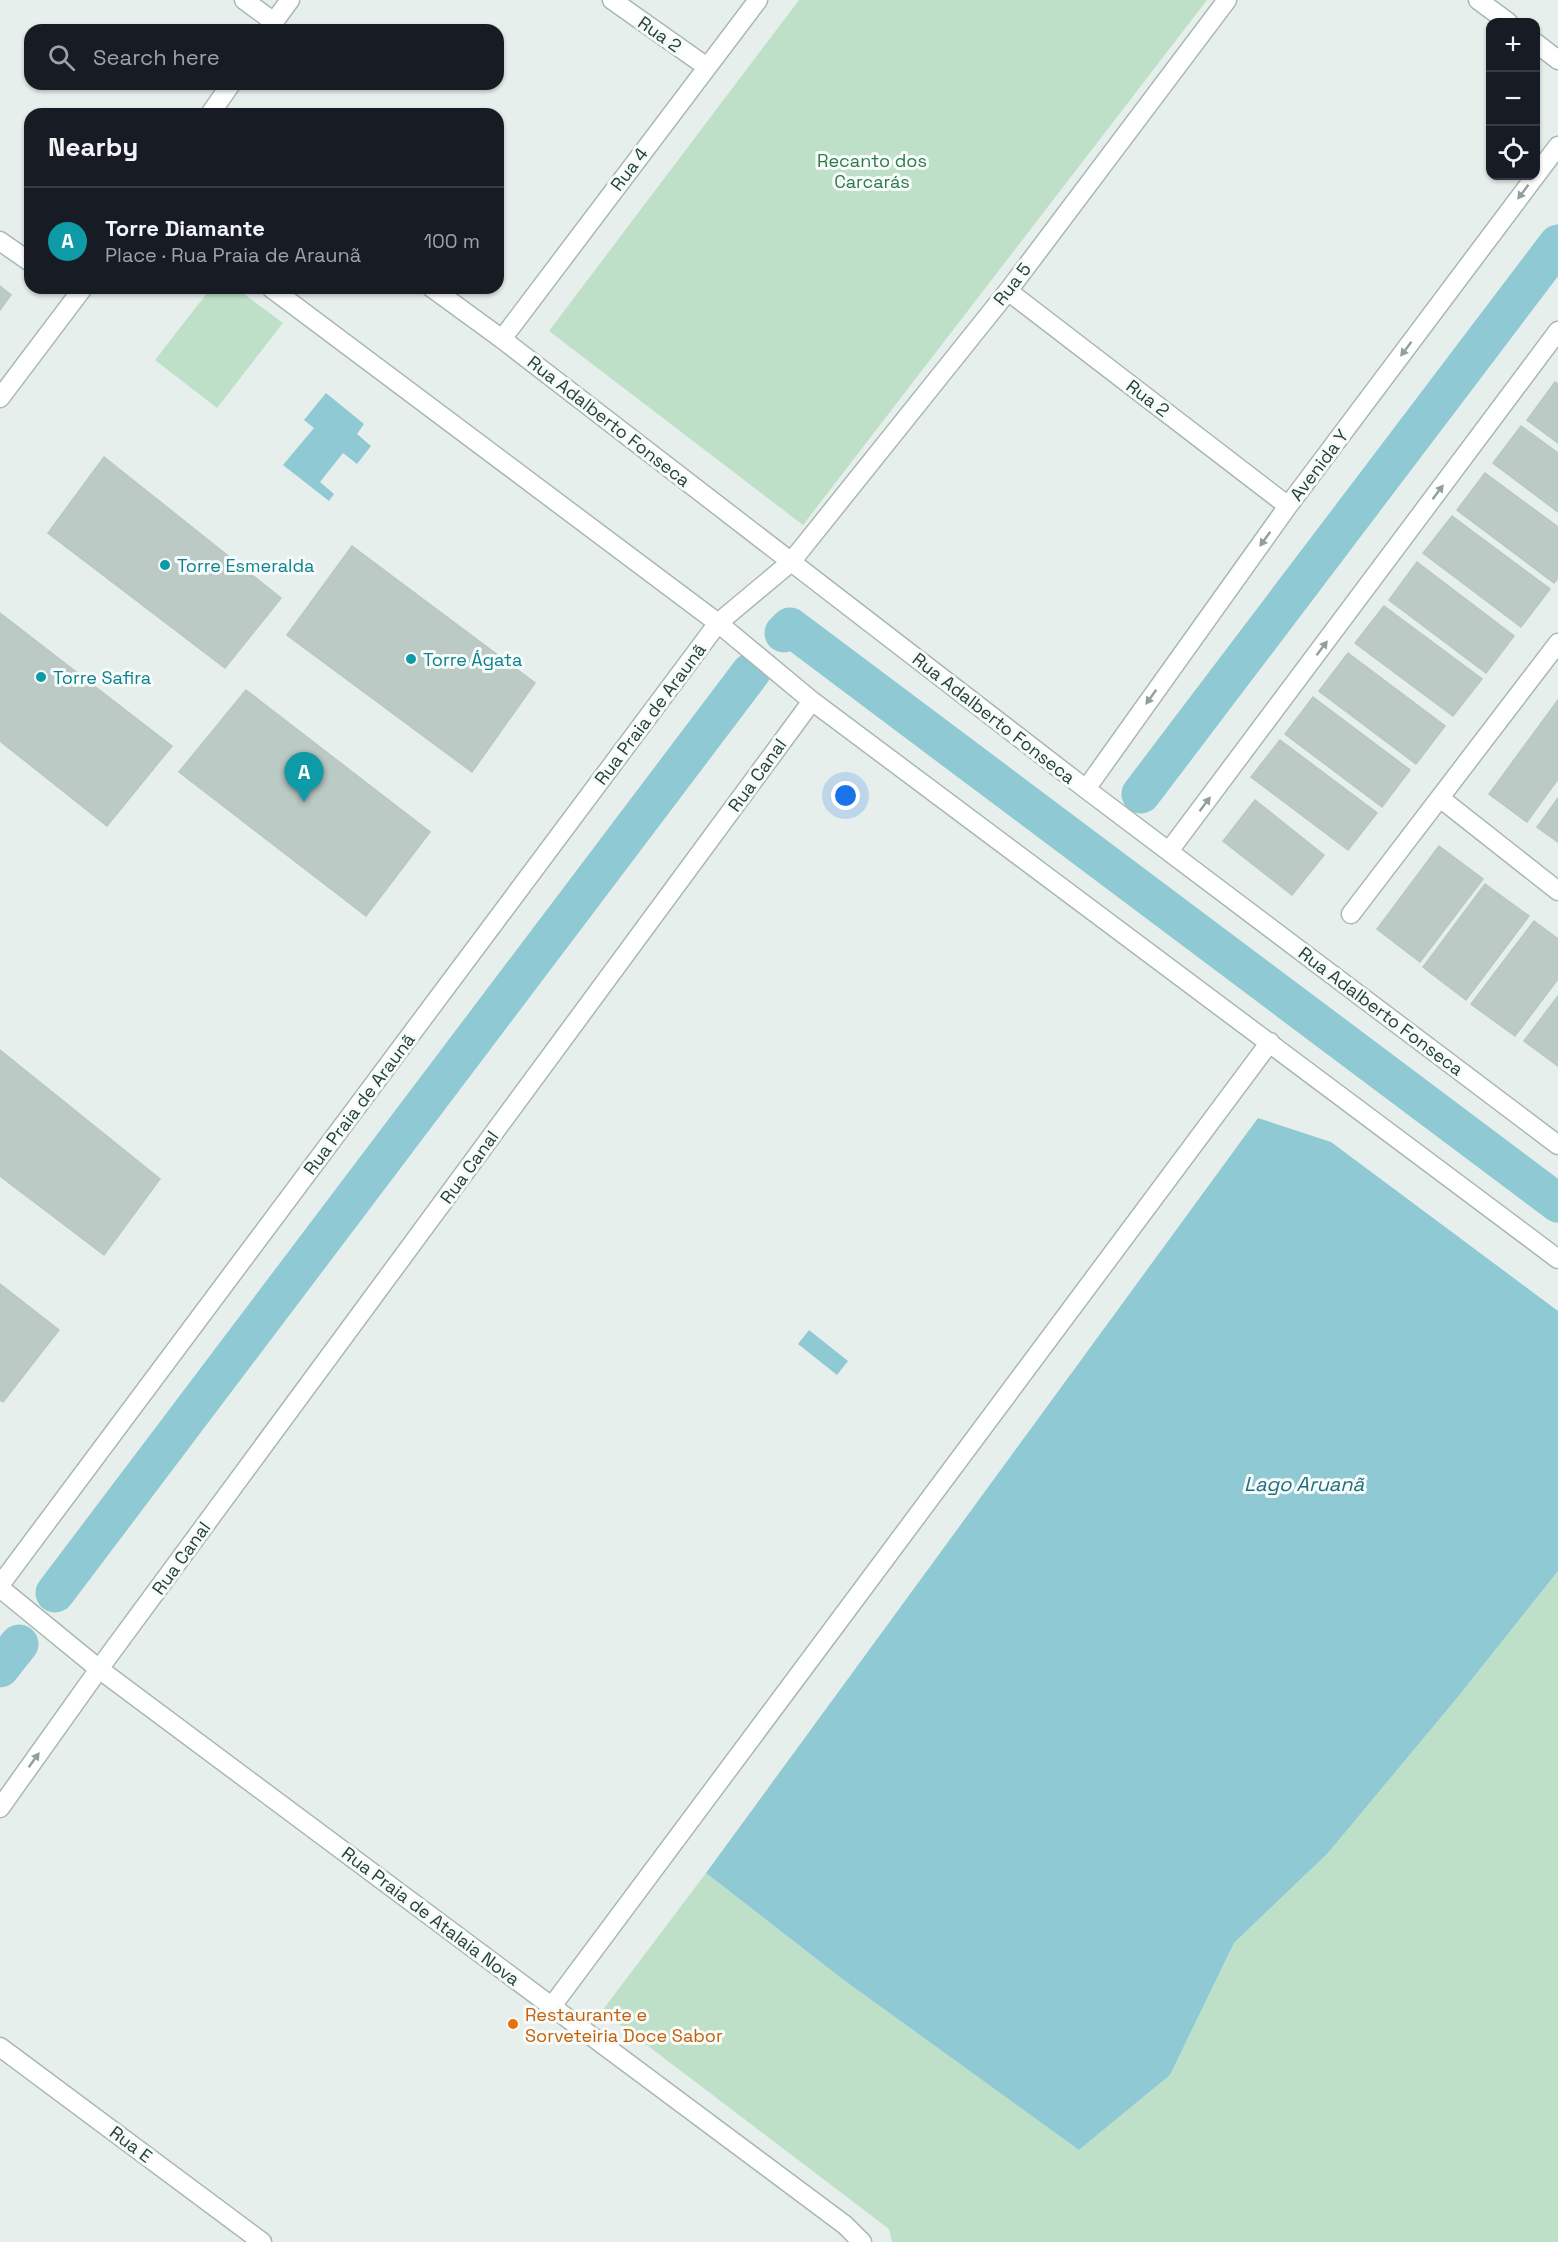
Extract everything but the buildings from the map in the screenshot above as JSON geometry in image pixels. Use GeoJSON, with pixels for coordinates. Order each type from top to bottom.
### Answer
{"type":"FeatureCollection","features":[{"type":"Feature","properties":{"kind":"street"},"geometry":{"type":"LineString","coordinates":[[244,0],[269,24]]}},
{"type":"Feature","properties":{"kind":"street"},"geometry":{"type":"LineString","coordinates":[[272,24],[290,0]]}},
{"type":"Feature","properties":{"kind":"street","name":"Rua 2"},"geometry":{"type":"LineString","coordinates":[[612,0],[707,68]]}},
{"type":"Feature","properties":{"kind":"street","name":"Rua 4"},"geometry":{"type":"LineString","coordinates":[[502,339],[758,0]]}},
{"type":"Feature","properties":{"kind":"street","name":"Rua 5"},"geometry":{"type":"LineString","coordinates":[[791,562],[1008,291],[1227,0]]}},
{"type":"Feature","properties":{"kind":"street"},"geometry":{"type":"LineString","coordinates":[[1478,0],[1503,18]]}},
{"type":"Feature","properties":{"kind":"street"},"geometry":{"type":"LineString","coordinates":[[1540,46],[1558,60]]}},
{"type":"Feature","properties":{"kind":"street"},"geometry":{"type":"LineString","coordinates":[[214,108],[227,90]]}},
{"type":"Feature","properties":{"kind":"street","name":"Avenida Y"},"geometry":{"type":"LineString","coordinates":[[1086,789],[1288,506],[1558,146]]}},
{"type":"Feature","properties":{"kind":"street"},"geometry":{"type":"LineString","coordinates":[[0,241],[24,258]]}},
{"type":"Feature","properties":{"kind":"street","name":"Rua 2"},"geometry":{"type":"LineString","coordinates":[[1008,291],[1288,506]]}},
{"type":"Feature","properties":{"kind":"street"},"geometry":{"type":"LineString","coordinates":[[0,398],[73,294]]}},
{"type":"Feature","properties":{"kind":"street"},"geometry":{"type":"LineString","coordinates":[[279,294],[718,623],[812,701],[1558,1259]]}},
{"type":"Feature","properties":{"kind":"street","name":"Rua Adalberto Fonseca"},"geometry":{"type":"LineString","coordinates":[[440,294],[502,339],[1086,789],[1558,1145]]}},
{"type":"Feature","properties":{"kind":"street"},"geometry":{"type":"LineString","coordinates":[[1169,851],[1558,332]]}},
{"type":"Feature","properties":{"kind":"street"},"geometry":{"type":"LineString","coordinates":[[718,623],[791,562]]}},
{"type":"Feature","properties":{"kind":"street","name":"Rua Praia de Araunã"},"geometry":{"type":"LineString","coordinates":[[0,1586],[718,623]]}},
{"type":"Feature","properties":{"kind":"street"},"geometry":{"type":"LineString","coordinates":[[1352,914],[1558,644]]}},
{"type":"Feature","properties":{"kind":"street","name":"Rua Canal"},"geometry":{"type":"LineString","coordinates":[[0,1808],[99,1669],[812,701]]}},
{"type":"Feature","properties":{"kind":"street"},"geometry":{"type":"LineString","coordinates":[[1440,798],[1558,891]]}},
{"type":"Feature","properties":{"kind":"street"},"geometry":{"type":"LineString","coordinates":[[552,2006],[1270,1042]]}},
{"type":"Feature","properties":{"kind":"street","name":"Rua Praia de Atalaia Nova"},"geometry":{"type":"LineString","coordinates":[[0,1586],[99,1669],[845,2225],[862,2242]]}},
{"type":"Feature","properties":{"kind":"street","name":"Rua E"},"geometry":{"type":"LineString","coordinates":[[0,2046],[262,2242]]}},
{"type":"Feature","properties":{"kind":"green space","name":"Recanto dos Carcarás"},"geometry":{"type":"Polygon","coordinates":[[[799,0],[1207,0],[803,525],[549,331],[799,0]]]}},
{"type":"Feature","properties":{"kind":"green space"},"geometry":{"type":"Polygon","coordinates":[[[206,294],[244,294],[283,323],[217,408],[155,360],[206,294]]]}},
{"type":"Feature","properties":{"kind":"green space"},"geometry":{"type":"Polygon","coordinates":[[[1558,1571],[1558,2242],[892,2242],[889,2229],[602,2011],[706,1873],[841,1978],[1079,2150],[1170,2075],[1234,1943],[1328,1853],[1457,1698],[1558,1571]]]}},
{"type":"Feature","properties":{"kind":"water"},"geometry":{"type":"Polygon","coordinates":[[[326,393],[364,424],[357,434],[371,446],[357,464],[343,453],[320,482],[334,494],[329,501],[283,465],[314,428],[304,420],[326,393]]]}},
{"type":"Feature","properties":{"kind":"water","name":"Lago Aruanã"},"geometry":{"type":"Polygon","coordinates":[[[1258,1118],[1331,1142],[1558,1311],[1558,1571],[1457,1698],[1328,1853],[1234,1943],[1170,2075],[1079,2150],[841,1978],[706,1873],[1258,1118]]]}},
{"type":"Feature","properties":{"kind":"water"},"geometry":{"type":"Polygon","coordinates":[[[809,1330],[848,1361],[837,1375],[798,1344],[809,1330]]]}},
{"type":"Feature","properties":{"kind":"waterway"},"geometry":{"type":"LineString","coordinates":[[1141,794],[1558,244]]}},
{"type":"Feature","properties":{"kind":"waterway"},"geometry":{"type":"LineString","coordinates":[[784,633],[790,627],[1558,1203]]}},
{"type":"Feature","properties":{"kind":"waterway"},"geometry":{"type":"LineString","coordinates":[[55,1593],[751,672]]}},
{"type":"Feature","properties":{"kind":"waterway"},"geometry":{"type":"LineString","coordinates":[[0,1668],[19,1644]]}},
{"type":"Feature","properties":{"kind":"place","name":"Torre Esmeralda"},"geometry":{"type":"Point","coordinates":[165,565]}},
{"type":"Feature","properties":{"kind":"place","name":"Torre Ágata"},"geometry":{"type":"Point","coordinates":[411,659]}},
{"type":"Feature","properties":{"kind":"place","name":"Torre Safira"},"geometry":{"type":"Point","coordinates":[41,677]}},
{"type":"Feature","properties":{"kind":"place","name":"Torre Diamante"},"geometry":{"type":"Point","coordinates":[304,802]}},
{"type":"Feature","properties":{"kind":"place","name":"Restaurante e Sorveteiria Doce Sabor"},"geometry":{"type":"Point","coordinates":[513,2024]}}]}
